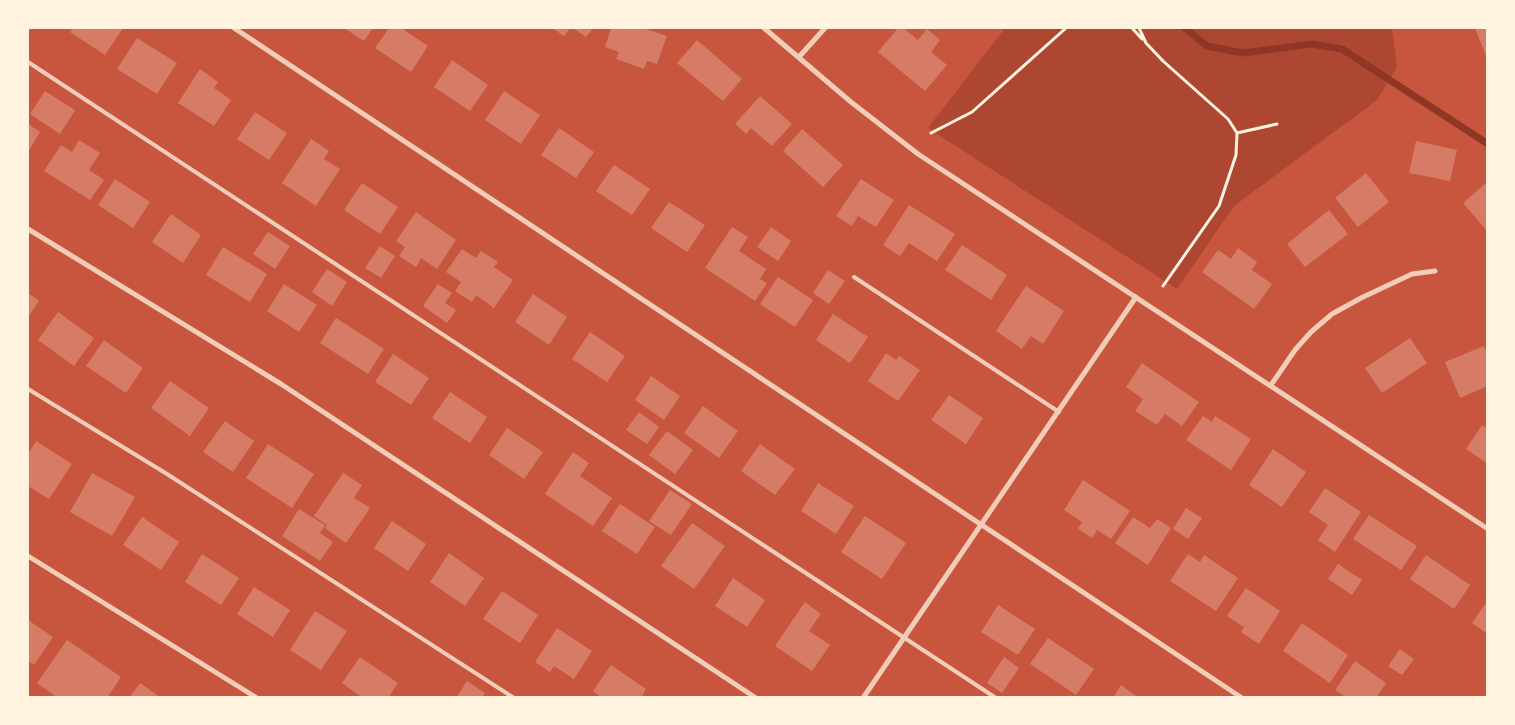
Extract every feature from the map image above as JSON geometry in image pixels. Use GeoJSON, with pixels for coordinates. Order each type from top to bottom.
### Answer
{"type":"FeatureCollection","features":[{"type":"Feature","properties":{"kind":"street"},"geometry":{"type":"LineString","coordinates":[[234,28],[1242,698]]}},
{"type":"Feature","properties":{"kind":"street"},"geometry":{"type":"LineString","coordinates":[[764,28],[858,108],[918,154],[1488,529]]}},
{"type":"Feature","properties":{"kind":"street"},"geometry":{"type":"LineString","coordinates":[[799,58],[825,28]]}},
{"type":"Feature","properties":{"kind":"street"},"geometry":{"type":"LineString","coordinates":[[28,229],[281,384],[756,698]]}},
{"type":"Feature","properties":{"kind":"street"},"geometry":{"type":"LineString","coordinates":[[1271,385],[1295,350],[1311,332],[1332,314],[1412,274],[1435,271]]}},
{"type":"Feature","properties":{"kind":"street"},"geometry":{"type":"LineString","coordinates":[[863,698],[1136,297]]}},
{"type":"Feature","properties":{"kind":"street"},"geometry":{"type":"LineString","coordinates":[[28,556],[257,698]]}},
{"type":"Feature","properties":{"kind":"lane"},"geometry":{"type":"LineString","coordinates":[[28,62],[996,698]]}},
{"type":"Feature","properties":{"kind":"lane"},"geometry":{"type":"LineString","coordinates":[[854,277],[1058,412]]}},
{"type":"Feature","properties":{"kind":"lane"},"geometry":{"type":"LineString","coordinates":[[28,389],[168,474],[514,698]]}},
{"type":"Feature","properties":{"kind":"path"},"geometry":{"type":"LineString","coordinates":[[931,133],[972,112],[1066,28]]}},
{"type":"Feature","properties":{"kind":"path"},"geometry":{"type":"LineString","coordinates":[[1132,28],[1163,61],[1228,119],[1237,133],[1236,154],[1219,206],[1163,286]]}},
{"type":"Feature","properties":{"kind":"path"},"geometry":{"type":"LineString","coordinates":[[1138,28],[1146,43]]}},
{"type":"Feature","properties":{"kind":"path"},"geometry":{"type":"LineString","coordinates":[[1237,133],[1277,124]]}},
{"type":"Feature","properties":{"kind":"shaded area"},"geometry":{"type":"Polygon","coordinates":[[[1005,28],[1392,28],[1397,67],[1377,100],[1234,206],[1177,289],[928,128],[1005,28]]]}},
{"type":"Feature","properties":{"kind":"building"},"geometry":{"type":"Polygon","coordinates":[[[73,28],[123,28],[105,55],[70,32],[73,28]]]}},
{"type":"Feature","properties":{"kind":"building"},"geometry":{"type":"Polygon","coordinates":[[[344,28],[373,28],[364,41],[344,28]]]}},
{"type":"Feature","properties":{"kind":"building"},"geometry":{"type":"Polygon","coordinates":[[[389,28],[401,28],[428,46],[411,72],[375,48],[389,28]]]}},
{"type":"Feature","properties":{"kind":"building"},"geometry":{"type":"Polygon","coordinates":[[[552,28],[570,28],[564,36],[552,28]]]}},
{"type":"Feature","properties":{"kind":"building"},"geometry":{"type":"Polygon","coordinates":[[[573,28],[593,28],[586,37],[573,28]]]}},
{"type":"Feature","properties":{"kind":"building"},"geometry":{"type":"Polygon","coordinates":[[[611,28],[643,28],[667,36],[657,64],[647,61],[644,69],[616,59],[619,52],[605,47],[611,28]]]}},
{"type":"Feature","properties":{"kind":"building"},"geometry":{"type":"Polygon","coordinates":[[[898,28],[903,28],[918,40],[927,29],[940,40],[931,52],[947,65],[925,91],[878,52],[898,28]]]}},
{"type":"Feature","properties":{"kind":"building"},"geometry":{"type":"Polygon","coordinates":[[[1475,28],[1487,28],[1487,58],[1475,28]]]}},
{"type":"Feature","properties":{"kind":"building"},"geometry":{"type":"Polygon","coordinates":[[[137,38],[177,63],[157,94],[117,69],[137,38]]]}},
{"type":"Feature","properties":{"kind":"building"},"geometry":{"type":"Polygon","coordinates":[[[697,40],[742,79],[723,101],[677,63],[697,40]]]}},
{"type":"Feature","properties":{"kind":"building"},"geometry":{"type":"Polygon","coordinates":[[[452,60],[488,85],[470,111],[434,87],[452,60]]]}},
{"type":"Feature","properties":{"kind":"building"},"geometry":{"type":"Polygon","coordinates":[[[200,69],[218,82],[214,88],[231,100],[214,126],[178,103],[200,69]]]}},
{"type":"Feature","properties":{"kind":"building"},"geometry":{"type":"Polygon","coordinates":[[[45,91],[75,110],[60,134],[30,114],[45,91]]]}},
{"type":"Feature","properties":{"kind":"building"},"geometry":{"type":"Polygon","coordinates":[[[504,91],[540,115],[521,144],[485,120],[504,91]]]}},
{"type":"Feature","properties":{"kind":"building"},"geometry":{"type":"Polygon","coordinates":[[[760,96],[792,124],[772,146],[751,128],[746,134],[735,124],[760,96]]]}},
{"type":"Feature","properties":{"kind":"building"},"geometry":{"type":"Polygon","coordinates":[[[255,112],[287,133],[269,160],[237,139],[255,112]]]}},
{"type":"Feature","properties":{"kind":"building"},"geometry":{"type":"Polygon","coordinates":[[[28,124],[40,132],[28,152],[28,124]]]}},
{"type":"Feature","properties":{"kind":"building"},"geometry":{"type":"Polygon","coordinates":[[[559,128],[594,152],[576,178],[541,155],[559,128]]]}},
{"type":"Feature","properties":{"kind":"building"},"geometry":{"type":"Polygon","coordinates":[[[802,129],[843,165],[823,187],[783,151],[802,129]]]}},
{"type":"Feature","properties":{"kind":"building"},"geometry":{"type":"Polygon","coordinates":[[[311,139],[329,151],[324,159],[340,169],[316,206],[282,183],[311,139]]]}},
{"type":"Feature","properties":{"kind":"building"},"geometry":{"type":"Polygon","coordinates":[[[79,140],[100,153],[89,170],[104,180],[90,200],[44,171],[61,145],[72,152],[79,140]]]}},
{"type":"Feature","properties":{"kind":"building"},"geometry":{"type":"Polygon","coordinates":[[[1416,141],[1457,150],[1450,181],[1409,173],[1416,141]]]}},
{"type":"Feature","properties":{"kind":"building"},"geometry":{"type":"Polygon","coordinates":[[[614,165],[650,189],[632,215],[596,191],[614,165]]]}},
{"type":"Feature","properties":{"kind":"building"},"geometry":{"type":"Polygon","coordinates":[[[1366,173],[1389,202],[1358,227],[1335,198],[1366,173]]]}},
{"type":"Feature","properties":{"kind":"building"},"geometry":{"type":"Polygon","coordinates":[[[115,179],[150,202],[133,228],[98,205],[115,179]]]}},
{"type":"Feature","properties":{"kind":"building"},"geometry":{"type":"Polygon","coordinates":[[[861,179],[894,200],[876,227],[858,216],[852,226],[836,216],[861,179]]]}},
{"type":"Feature","properties":{"kind":"building"},"geometry":{"type":"Polygon","coordinates":[[[362,183],[398,207],[380,234],[344,210],[362,183]]]}},
{"type":"Feature","properties":{"kind":"building"},"geometry":{"type":"Polygon","coordinates":[[[1486,183],[1488,185],[1488,232],[1463,203],[1486,183]]]}},
{"type":"Feature","properties":{"kind":"building"},"geometry":{"type":"Polygon","coordinates":[[[669,202],[705,225],[687,252],[651,228],[669,202]]]}},
{"type":"Feature","properties":{"kind":"building"},"geometry":{"type":"Polygon","coordinates":[[[909,205],[955,234],[937,261],[909,243],[900,256],[883,245],[909,205]]]}},
{"type":"Feature","properties":{"kind":"building"},"geometry":{"type":"Polygon","coordinates":[[[1329,210],[1348,234],[1305,267],[1287,244],[1329,210]]]}},
{"type":"Feature","properties":{"kind":"building"},"geometry":{"type":"Polygon","coordinates":[[[416,212],[456,240],[437,269],[421,258],[416,267],[399,256],[405,247],[396,241],[416,212]]]}},
{"type":"Feature","properties":{"kind":"building"},"geometry":{"type":"Polygon","coordinates":[[[171,214],[201,235],[183,263],[152,242],[171,214]]]}},
{"type":"Feature","properties":{"kind":"building"},"geometry":{"type":"Polygon","coordinates":[[[732,227],[748,237],[739,251],[766,269],[760,279],[767,283],[755,301],[705,268],[732,227]]]}},
{"type":"Feature","properties":{"kind":"building"},"geometry":{"type":"Polygon","coordinates":[[[771,227],[791,241],[778,261],[757,247],[771,227]]]}},
{"type":"Feature","properties":{"kind":"building"},"geometry":{"type":"Polygon","coordinates":[[[268,232],[290,246],[275,269],[253,254],[268,232]]]}},
{"type":"Feature","properties":{"kind":"building"},"geometry":{"type":"Polygon","coordinates":[[[962,245],[1007,275],[991,300],[945,270],[962,245]]]}},
{"type":"Feature","properties":{"kind":"building"},"geometry":{"type":"Polygon","coordinates":[[[380,246],[395,256],[381,278],[365,268],[380,246]]]}},
{"type":"Feature","properties":{"kind":"building"},"geometry":{"type":"Polygon","coordinates":[[[223,247],[267,274],[250,302],[206,275],[223,247]]]}},
{"type":"Feature","properties":{"kind":"building"},"geometry":{"type":"Polygon","coordinates":[[[1238,248],[1257,262],[1252,270],[1272,284],[1254,309],[1202,272],[1218,250],[1231,259],[1238,248]]]}},
{"type":"Feature","properties":{"kind":"building"},"geometry":{"type":"Polygon","coordinates":[[[462,249],[476,258],[481,251],[498,262],[494,267],[513,280],[494,308],[476,295],[472,302],[455,291],[461,282],[446,272],[462,249]]]}},
{"type":"Feature","properties":{"kind":"building"},"geometry":{"type":"Polygon","coordinates":[[[327,269],[347,282],[332,306],[312,292],[327,269]]]}},
{"type":"Feature","properties":{"kind":"building"},"geometry":{"type":"Polygon","coordinates":[[[828,270],[845,281],[829,304],[813,293],[828,270]]]}},
{"type":"Feature","properties":{"kind":"building"},"geometry":{"type":"Polygon","coordinates":[[[778,277],[813,300],[795,327],[760,304],[778,277]]]}},
{"type":"Feature","properties":{"kind":"building"},"geometry":{"type":"Polygon","coordinates":[[[284,284],[317,305],[299,332],[267,311],[284,284]]]}},
{"type":"Feature","properties":{"kind":"building"},"geometry":{"type":"Polygon","coordinates":[[[438,284],[452,293],[445,303],[456,310],[447,323],[423,306],[438,284]]]}},
{"type":"Feature","properties":{"kind":"building"},"geometry":{"type":"Polygon","coordinates":[[[1026,286],[1064,311],[1043,344],[1031,336],[1022,349],[996,331],[1026,286]]]}},
{"type":"Feature","properties":{"kind":"building"},"geometry":{"type":"Polygon","coordinates":[[[28,293],[39,301],[28,317],[28,293]]]}},
{"type":"Feature","properties":{"kind":"building"},"geometry":{"type":"Polygon","coordinates":[[[533,294],[567,317],[549,345],[515,322],[533,294]]]}},
{"type":"Feature","properties":{"kind":"building"},"geometry":{"type":"Polygon","coordinates":[[[58,312],[94,338],[74,366],[38,340],[58,312]]]}},
{"type":"Feature","properties":{"kind":"building"},"geometry":{"type":"Polygon","coordinates":[[[833,314],[868,337],[850,363],[816,340],[833,314]]]}},
{"type":"Feature","properties":{"kind":"building"},"geometry":{"type":"Polygon","coordinates":[[[336,318],[384,349],[368,374],[320,343],[336,318]]]}},
{"type":"Feature","properties":{"kind":"building"},"geometry":{"type":"Polygon","coordinates":[[[590,332],[625,356],[607,382],[572,359],[590,332]]]}},
{"type":"Feature","properties":{"kind":"building"},"geometry":{"type":"Polygon","coordinates":[[[1410,338],[1427,363],[1382,393],[1365,368],[1410,338]]]}},
{"type":"Feature","properties":{"kind":"building"},"geometry":{"type":"Polygon","coordinates":[[[104,340],[143,368],[126,393],[86,366],[104,340]]]}},
{"type":"Feature","properties":{"kind":"building"},"geometry":{"type":"Polygon","coordinates":[[[1484,346],[1488,355],[1488,386],[1460,398],[1445,362],[1484,346]]]}},
{"type":"Feature","properties":{"kind":"building"},"geometry":{"type":"Polygon","coordinates":[[[886,353],[896,360],[899,356],[920,370],[898,401],[868,381],[886,353]]]}},
{"type":"Feature","properties":{"kind":"building"},"geometry":{"type":"Polygon","coordinates":[[[393,354],[429,378],[411,405],[375,382],[393,354]]]}},
{"type":"Feature","properties":{"kind":"building"},"geometry":{"type":"Polygon","coordinates":[[[1142,363],[1199,402],[1182,426],[1165,414],[1157,425],[1135,411],[1143,399],[1126,387],[1142,363]]]}},
{"type":"Feature","properties":{"kind":"building"},"geometry":{"type":"Polygon","coordinates":[[[651,376],[680,396],[664,420],[635,400],[651,376]]]}},
{"type":"Feature","properties":{"kind":"building"},"geometry":{"type":"Polygon","coordinates":[[[170,381],[209,408],[190,436],[151,408],[170,381]]]}},
{"type":"Feature","properties":{"kind":"building"},"geometry":{"type":"Polygon","coordinates":[[[450,392],[487,417],[470,443],[432,418],[450,392]]]}},
{"type":"Feature","properties":{"kind":"building"},"geometry":{"type":"Polygon","coordinates":[[[949,395],[983,418],[966,444],[931,420],[949,395]]]}},
{"type":"Feature","properties":{"kind":"building"},"geometry":{"type":"Polygon","coordinates":[[[703,406],[738,431],[719,458],[684,433],[703,406]]]}},
{"type":"Feature","properties":{"kind":"building"},"geometry":{"type":"Polygon","coordinates":[[[639,412],[659,427],[647,444],[626,430],[639,412]]]}},
{"type":"Feature","properties":{"kind":"building"},"geometry":{"type":"Polygon","coordinates":[[[1203,416],[1212,422],[1215,416],[1251,439],[1231,470],[1186,440],[1203,416]]]}},
{"type":"Feature","properties":{"kind":"building"},"geometry":{"type":"Polygon","coordinates":[[[225,421],[254,441],[233,472],[203,452],[225,421]]]}},
{"type":"Feature","properties":{"kind":"building"},"geometry":{"type":"Polygon","coordinates":[[[1482,425],[1488,429],[1488,464],[1466,449],[1482,425]]]}},
{"type":"Feature","properties":{"kind":"building"},"geometry":{"type":"Polygon","coordinates":[[[507,428],[543,452],[524,479],[489,455],[507,428]]]}},
{"type":"Feature","properties":{"kind":"building"},"geometry":{"type":"Polygon","coordinates":[[[667,431],[693,450],[675,474],[649,455],[667,431]]]}},
{"type":"Feature","properties":{"kind":"building"},"geometry":{"type":"Polygon","coordinates":[[[36,441],[72,464],[49,499],[28,486],[28,454],[36,441]]]}},
{"type":"Feature","properties":{"kind":"building"},"geometry":{"type":"Polygon","coordinates":[[[268,444],[314,474],[292,508],[246,478],[268,444]]]}},
{"type":"Feature","properties":{"kind":"building"},"geometry":{"type":"Polygon","coordinates":[[[760,444],[795,469],[775,495],[741,471],[760,444]]]}},
{"type":"Feature","properties":{"kind":"building"},"geometry":{"type":"Polygon","coordinates":[[[1273,449],[1306,472],[1282,507],[1249,485],[1273,449]]]}},
{"type":"Feature","properties":{"kind":"building"},"geometry":{"type":"Polygon","coordinates":[[[573,452],[589,463],[580,476],[612,498],[593,526],[545,494],[573,452]]]}},
{"type":"Feature","properties":{"kind":"building"},"geometry":{"type":"Polygon","coordinates":[[[92,473],[135,497],[112,536],[70,512],[92,473]]]}},
{"type":"Feature","properties":{"kind":"building"},"geometry":{"type":"Polygon","coordinates":[[[343,473],[362,485],[354,498],[370,508],[346,543],[325,528],[327,525],[314,516],[343,473]]]}},
{"type":"Feature","properties":{"kind":"building"},"geometry":{"type":"Polygon","coordinates":[[[1083,480],[1130,511],[1111,539],[1097,530],[1092,538],[1078,529],[1082,522],[1064,510],[1083,480]]]}},
{"type":"Feature","properties":{"kind":"building"},"geometry":{"type":"Polygon","coordinates":[[[818,483],[854,506],[836,534],[801,511],[818,483]]]}},
{"type":"Feature","properties":{"kind":"building"},"geometry":{"type":"Polygon","coordinates":[[[1325,488],[1361,512],[1335,552],[1318,540],[1328,525],[1309,512],[1325,488]]]}},
{"type":"Feature","properties":{"kind":"building"},"geometry":{"type":"Polygon","coordinates":[[[670,490],[692,504],[671,535],[649,521],[670,490]]]}},
{"type":"Feature","properties":{"kind":"building"},"geometry":{"type":"Polygon","coordinates":[[[620,504],[655,527],[637,554],[602,531],[620,504]]]}},
{"type":"Feature","properties":{"kind":"building"},"geometry":{"type":"Polygon","coordinates":[[[1186,508],[1202,518],[1188,539],[1173,529],[1186,508]]]}},
{"type":"Feature","properties":{"kind":"building"},"geometry":{"type":"Polygon","coordinates":[[[299,509],[325,525],[320,533],[333,542],[320,561],[282,536],[299,509]]]}},
{"type":"Feature","properties":{"kind":"building"},"geometry":{"type":"Polygon","coordinates":[[[1369,515],[1417,546],[1401,570],[1353,539],[1369,515]]]}},
{"type":"Feature","properties":{"kind":"building"},"geometry":{"type":"Polygon","coordinates":[[[865,516],[906,543],[882,579],[841,552],[865,516]]]}},
{"type":"Feature","properties":{"kind":"building"},"geometry":{"type":"Polygon","coordinates":[[[142,517],[179,542],[161,570],[123,545],[142,517]]]}},
{"type":"Feature","properties":{"kind":"building"},"geometry":{"type":"Polygon","coordinates":[[[1133,517],[1150,528],[1157,519],[1171,528],[1148,565],[1115,543],[1133,517]]]}},
{"type":"Feature","properties":{"kind":"building"},"geometry":{"type":"Polygon","coordinates":[[[392,521],[426,544],[408,571],[374,548],[392,521]]]}},
{"type":"Feature","properties":{"kind":"building"},"geometry":{"type":"Polygon","coordinates":[[[692,523],[725,546],[694,589],[661,566],[692,523]]]}},
{"type":"Feature","properties":{"kind":"building"},"geometry":{"type":"Polygon","coordinates":[[[449,553],[484,578],[465,606],[430,582],[449,553]]]}},
{"type":"Feature","properties":{"kind":"building"},"geometry":{"type":"Polygon","coordinates":[[[202,554],[239,578],[221,605],[185,582],[202,554]]]}},
{"type":"Feature","properties":{"kind":"building"},"geometry":{"type":"Polygon","coordinates":[[[1188,554],[1200,562],[1204,555],[1238,578],[1216,611],[1170,581],[1188,554]]]}},
{"type":"Feature","properties":{"kind":"building"},"geometry":{"type":"Polygon","coordinates":[[[1426,555],[1470,585],[1454,609],[1410,579],[1426,555]]]}},
{"type":"Feature","properties":{"kind":"building"},"geometry":{"type":"Polygon","coordinates":[[[1338,564],[1362,580],[1352,595],[1328,579],[1338,564]]]}},
{"type":"Feature","properties":{"kind":"building"},"geometry":{"type":"Polygon","coordinates":[[[733,578],[765,600],[747,627],[715,606],[733,578]]]}},
{"type":"Feature","properties":{"kind":"building"},"geometry":{"type":"Polygon","coordinates":[[[254,587],[290,610],[273,637],[237,614],[254,587]]]}},
{"type":"Feature","properties":{"kind":"building"},"geometry":{"type":"Polygon","coordinates":[[[1246,588],[1280,611],[1259,644],[1241,632],[1244,627],[1227,616],[1246,588]]]}},
{"type":"Feature","properties":{"kind":"building"},"geometry":{"type":"Polygon","coordinates":[[[502,591],[538,615],[520,643],[483,619],[502,591]]]}},
{"type":"Feature","properties":{"kind":"building"},"geometry":{"type":"Polygon","coordinates":[[[1488,600],[1488,634],[1472,623],[1488,600]]]}},
{"type":"Feature","properties":{"kind":"building"},"geometry":{"type":"Polygon","coordinates":[[[805,602],[821,614],[809,631],[830,645],[812,671],[775,646],[805,602]]]}},
{"type":"Feature","properties":{"kind":"building"},"geometry":{"type":"Polygon","coordinates":[[[998,605],[1035,629],[1018,655],[981,632],[998,605]]]}},
{"type":"Feature","properties":{"kind":"building"},"geometry":{"type":"Polygon","coordinates":[[[315,611],[347,631],[321,670],[290,650],[315,611]]]}},
{"type":"Feature","properties":{"kind":"building"},"geometry":{"type":"Polygon","coordinates":[[[28,620],[53,637],[34,665],[28,661],[28,620]]]}},
{"type":"Feature","properties":{"kind":"building"},"geometry":{"type":"Polygon","coordinates":[[[1302,623],[1348,655],[1330,683],[1283,651],[1302,623]]]}},
{"type":"Feature","properties":{"kind":"building"},"geometry":{"type":"Polygon","coordinates":[[[557,628],[592,651],[574,679],[554,666],[550,672],[535,662],[557,628]]]}},
{"type":"Feature","properties":{"kind":"building"},"geometry":{"type":"Polygon","coordinates":[[[1048,638],[1094,669],[1076,695],[1030,664],[1048,638]]]}},
{"type":"Feature","properties":{"kind":"building"},"geometry":{"type":"Polygon","coordinates":[[[67,640],[121,677],[107,698],[58,698],[37,683],[67,640]]]}},
{"type":"Feature","properties":{"kind":"building"},"geometry":{"type":"Polygon","coordinates":[[[1400,649],[1414,659],[1402,675],[1388,666],[1400,649]]]}},
{"type":"Feature","properties":{"kind":"building"},"geometry":{"type":"Polygon","coordinates":[[[360,657],[398,683],[388,698],[363,698],[342,683],[360,657]]]}},
{"type":"Feature","properties":{"kind":"building"},"geometry":{"type":"Polygon","coordinates":[[[1004,657],[1019,668],[1002,693],[987,683],[1004,657]]]}},
{"type":"Feature","properties":{"kind":"building"},"geometry":{"type":"Polygon","coordinates":[[[1355,661],[1386,683],[1376,698],[1347,698],[1335,690],[1355,661]]]}},
{"type":"Feature","properties":{"kind":"building"},"geometry":{"type":"Polygon","coordinates":[[[611,665],[646,689],[641,698],[602,698],[593,691],[611,665]]]}},
{"type":"Feature","properties":{"kind":"building"},"geometry":{"type":"Polygon","coordinates":[[[467,681],[485,693],[482,698],[456,698],[467,681]]]}},
{"type":"Feature","properties":{"kind":"building"},"geometry":{"type":"Polygon","coordinates":[[[140,683],[161,698],[129,698],[140,683]]]}},
{"type":"Feature","properties":{"kind":"building"},"geometry":{"type":"Polygon","coordinates":[[[1121,685],[1139,698],[1113,698],[1121,685]]]}},
{"type":"Feature","properties":{"kind":"waterway"},"geometry":{"type":"LineString","coordinates":[[1185,28],[1207,46],[1243,53],[1312,44],[1342,49],[1488,144]]}}]}
